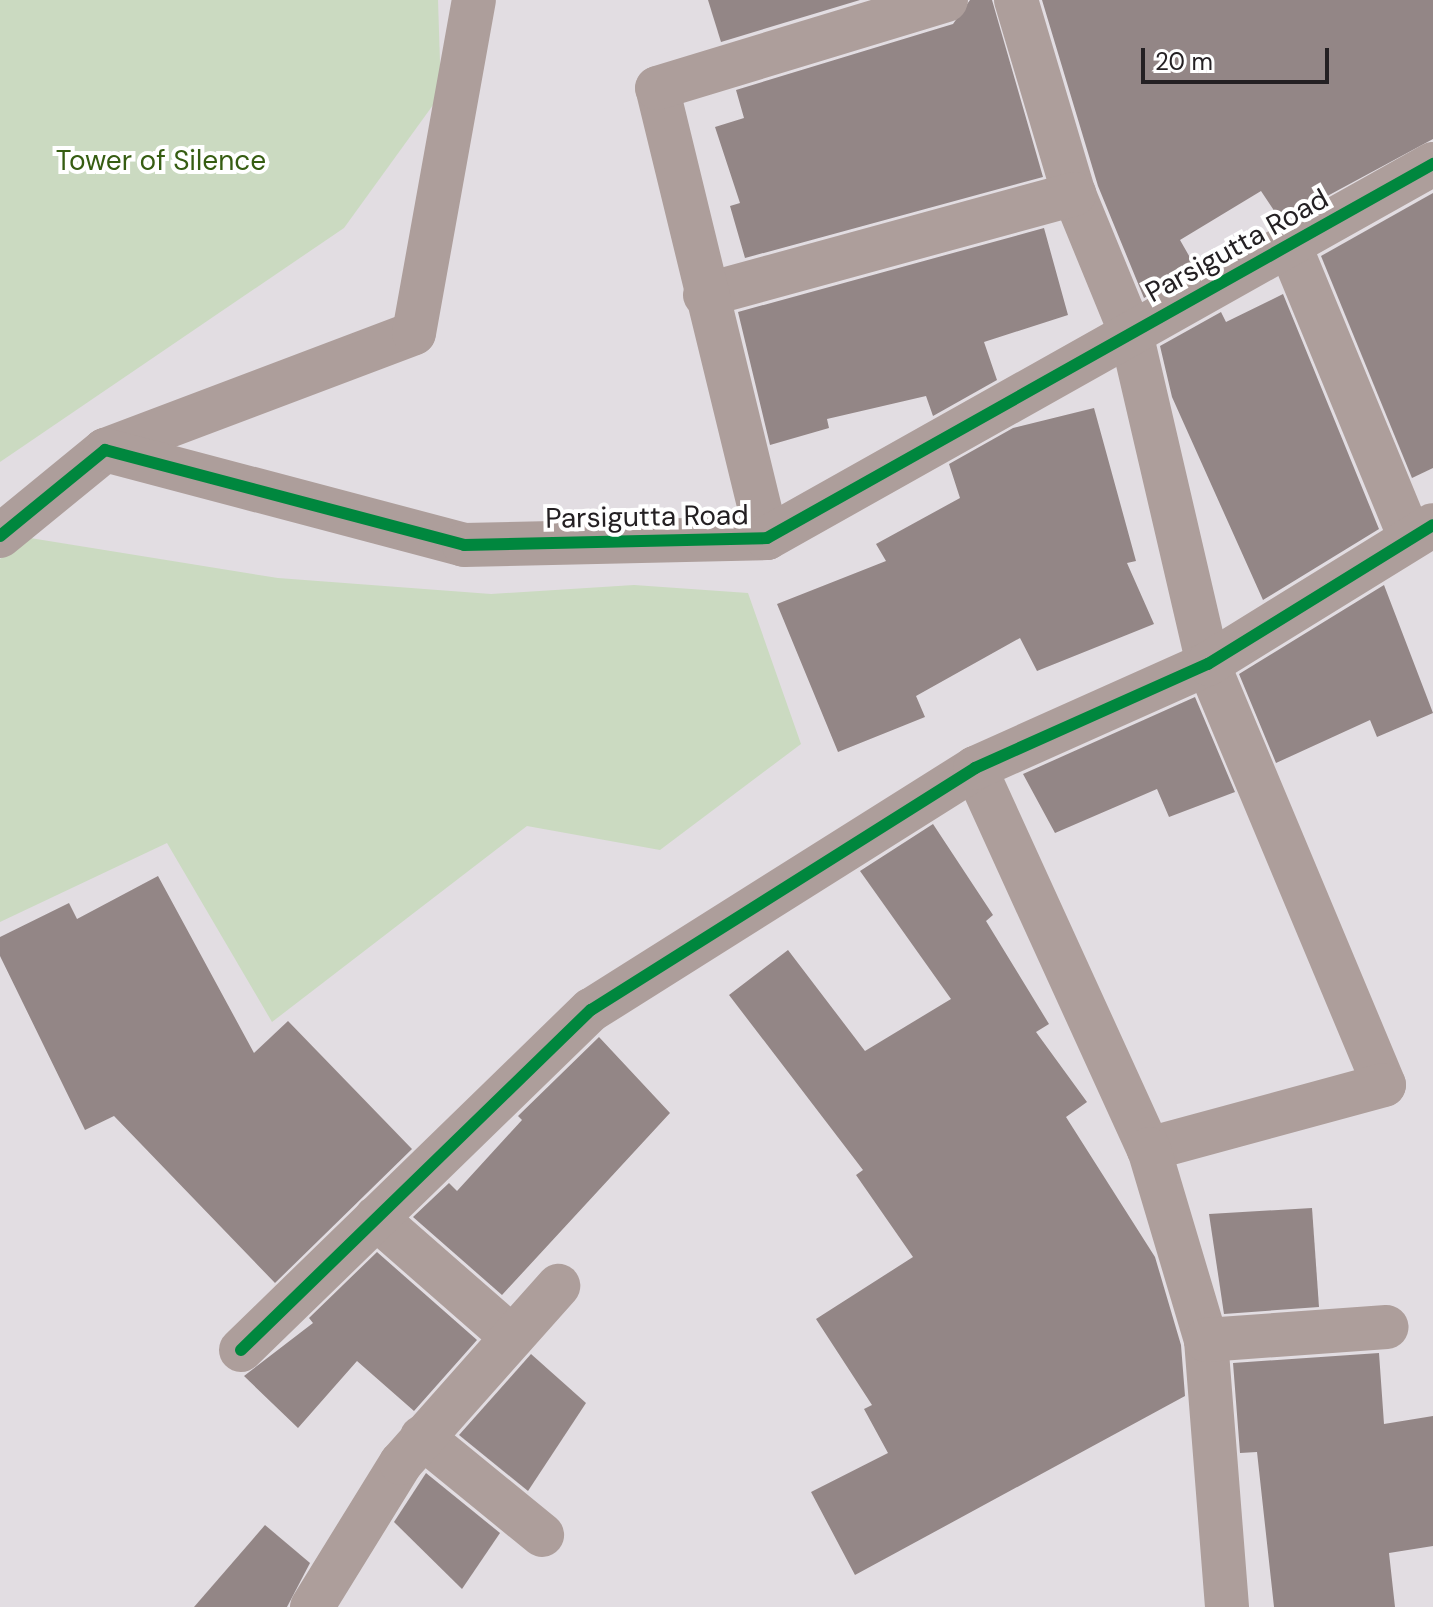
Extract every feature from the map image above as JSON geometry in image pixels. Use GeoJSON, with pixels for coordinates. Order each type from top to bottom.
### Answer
{"type":"FeatureCollection","features":[{"type":"Feature","properties":{"kind":"street"},"geometry":{"type":"LineString","coordinates":[[0,536],[105,450],[414,333],[474,0]]}},
{"type":"Feature","properties":{"kind":"street"},"geometry":{"type":"LineString","coordinates":[[767,538],[705,295],[657,88],[946,0]]}},
{"type":"Feature","properties":{"kind":"street"},"geometry":{"type":"LineString","coordinates":[[1016,0],[1074,194],[1131,333],[1208,664],[1384,1085],[1149,1149]]}},
{"type":"Feature","properties":{"kind":"street","name":"Parsigutta Road"},"geometry":{"type":"LineString","coordinates":[[105,450],[464,545],[767,538],[1433,164]]}},
{"type":"Feature","properties":{"kind":"street"},"geometry":{"type":"LineString","coordinates":[[705,295],[1074,194]]}},
{"type":"Feature","properties":{"kind":"street"},"geometry":{"type":"LineString","coordinates":[[241,1350],[591,1010],[975,768],[1208,664],[1422,532],[1289,244]]}},
{"type":"Feature","properties":{"kind":"street"},"geometry":{"type":"LineString","coordinates":[[975,768],[1149,1149],[1206,1340],[1227,1607]]}},
{"type":"Feature","properties":{"kind":"street"},"geometry":{"type":"LineString","coordinates":[[376,1218],[512,1337]]}},
{"type":"Feature","properties":{"kind":"street"},"geometry":{"type":"LineString","coordinates":[[312,1607],[422,1437],[558,1286]]}},
{"type":"Feature","properties":{"kind":"street"},"geometry":{"type":"LineString","coordinates":[[1206,1340],[1387,1327]]}},
{"type":"Feature","properties":{"kind":"street"},"geometry":{"type":"LineString","coordinates":[[422,1437],[542,1535]]}},
{"type":"Feature","properties":{"kind":"green space","name":"Tower of Silence"},"geometry":{"type":"Polygon","coordinates":[[[0,0],[438,0],[441,94],[344,228],[0,462],[0,0]]]}},
{"type":"Feature","properties":{"kind":"green space"},"geometry":{"type":"Polygon","coordinates":[[[24,537],[278,578],[491,594],[634,585],[748,593],[801,744],[660,850],[527,826],[272,1022],[167,843],[0,922],[0,559],[24,537]]]}},
{"type":"Feature","properties":{"kind":"building"},"geometry":{"type":"Polygon","coordinates":[[[708,0],[860,0],[721,42],[708,0]]]}},
{"type":"Feature","properties":{"kind":"building"},"geometry":{"type":"Polygon","coordinates":[[[970,0],[992,0],[1043,177],[745,258],[730,206],[740,203],[715,127],[744,118],[736,90],[953,24],[970,0]]]}},
{"type":"Feature","properties":{"kind":"building"},"geometry":{"type":"Polygon","coordinates":[[[1042,0],[1433,0],[1433,139],[1281,221],[1261,191],[1180,240],[1196,268],[1144,298],[1098,186],[1042,0]]]}},
{"type":"Feature","properties":{"kind":"building"},"geometry":{"type":"Polygon","coordinates":[[[1433,193],[1433,468],[1412,478],[1321,256],[1433,193]]]}},
{"type":"Feature","properties":{"kind":"building"},"geometry":{"type":"Polygon","coordinates":[[[1044,228],[1068,315],[984,342],[997,380],[933,416],[926,396],[827,419],[829,428],[770,445],[738,312],[1044,228]]]}},
{"type":"Feature","properties":{"kind":"building"},"geometry":{"type":"Polygon","coordinates":[[[1283,294],[1379,529],[1263,600],[1172,397],[1160,346],[1221,312],[1226,322],[1283,294]]]}},
{"type":"Feature","properties":{"kind":"building"},"geometry":{"type":"Polygon","coordinates":[[[1094,408],[1136,561],[1127,563],[1154,624],[1037,671],[1020,638],[916,696],[925,717],[838,752],[777,604],[886,561],[876,544],[960,498],[949,464],[1013,428],[1094,408]]]}},
{"type":"Feature","properties":{"kind":"building"},"geometry":{"type":"Polygon","coordinates":[[[1384,585],[1433,713],[1377,737],[1370,720],[1276,763],[1239,674],[1384,585]]]}},
{"type":"Feature","properties":{"kind":"building"},"geometry":{"type":"Polygon","coordinates":[[[1195,697],[1235,792],[1169,817],[1157,789],[1055,833],[1023,774],[1195,697]]]}},
{"type":"Feature","properties":{"kind":"building"},"geometry":{"type":"Polygon","coordinates":[[[933,824],[993,915],[986,921],[1049,1024],[1036,1032],[1087,1102],[1066,1117],[1155,1257],[1181,1345],[1185,1396],[855,1575],[811,1492],[888,1453],[864,1409],[872,1405],[816,1319],[913,1257],[856,1175],[863,1170],[729,995],[788,950],[865,1051],[951,999],[860,871],[933,824]]]}},
{"type":"Feature","properties":{"kind":"building"},"geometry":{"type":"Polygon","coordinates":[[[158,876],[254,1053],[288,1021],[412,1149],[275,1283],[114,1116],[85,1130],[0,956],[0,937],[69,903],[77,919],[158,876]]]}},
{"type":"Feature","properties":{"kind":"building"},"geometry":{"type":"Polygon","coordinates":[[[599,1037],[670,1113],[502,1295],[413,1217],[449,1183],[457,1191],[522,1120],[518,1116],[599,1037]]]}},
{"type":"Feature","properties":{"kind":"building"},"geometry":{"type":"Polygon","coordinates":[[[1312,1208],[1319,1307],[1224,1314],[1209,1214],[1312,1208]]]}},
{"type":"Feature","properties":{"kind":"building"},"geometry":{"type":"Polygon","coordinates":[[[377,1252],[477,1340],[414,1411],[357,1361],[298,1428],[244,1376],[313,1323],[309,1318],[377,1252]]]}},
{"type":"Feature","properties":{"kind":"building"},"geometry":{"type":"Polygon","coordinates":[[[1379,1353],[1384,1424],[1433,1416],[1433,1546],[1389,1553],[1395,1607],[1274,1607],[1257,1452],[1240,1453],[1233,1363],[1379,1353]]]}},
{"type":"Feature","properties":{"kind":"building"},"geometry":{"type":"Polygon","coordinates":[[[531,1354],[586,1403],[528,1491],[459,1435],[531,1354]]]}},
{"type":"Feature","properties":{"kind":"building"},"geometry":{"type":"Polygon","coordinates":[[[426,1473],[500,1533],[462,1589],[394,1522],[426,1473]]]}},
{"type":"Feature","properties":{"kind":"building"},"geometry":{"type":"Polygon","coordinates":[[[265,1525],[310,1563],[287,1607],[194,1607],[265,1525]]]}},
{"type":"Feature","properties":{"kind":"cycle path"},"geometry":{"type":"LineString","coordinates":[[0,536],[105,450],[464,545],[767,538],[1433,164]]}},
{"type":"Feature","properties":{"kind":"cycle path"},"geometry":{"type":"LineString","coordinates":[[241,1350],[591,1010],[975,768],[1208,664],[1433,525]]}}]}
